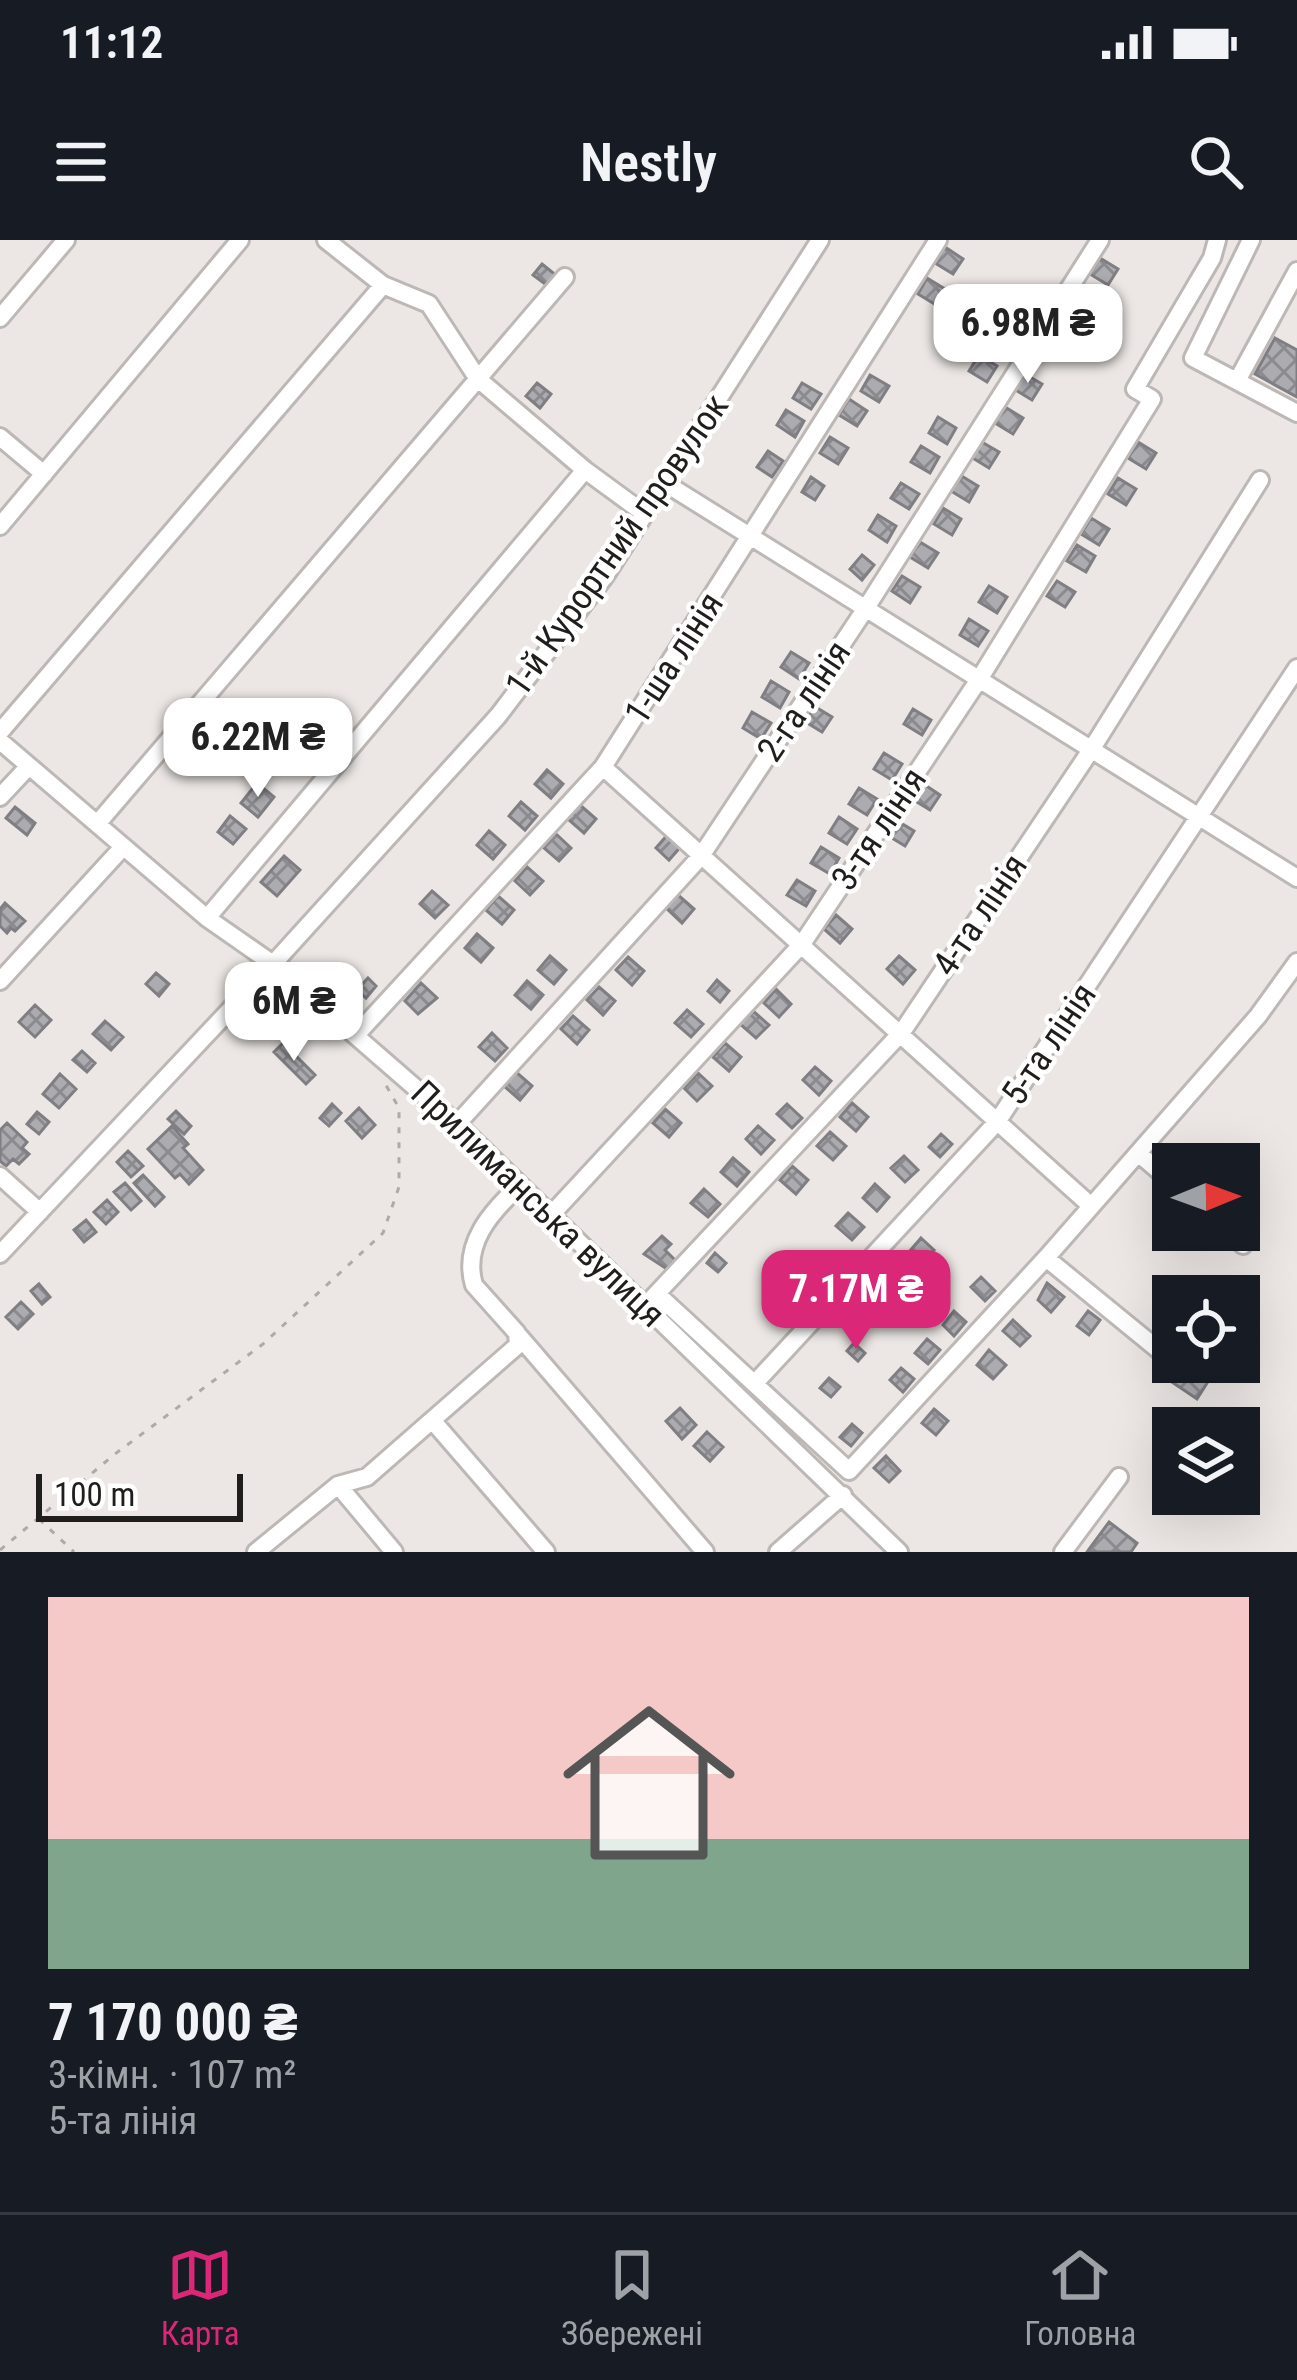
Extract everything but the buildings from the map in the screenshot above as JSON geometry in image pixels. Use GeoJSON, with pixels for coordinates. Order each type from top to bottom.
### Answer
{"type":"FeatureCollection","features":[{"type":"Feature","properties":{"kind":"street"},"geometry":{"type":"LineString","coordinates":[[0,318],[66,240]]}},
{"type":"Feature","properties":{"kind":"street"},"geometry":{"type":"LineString","coordinates":[[0,526],[240,240]]}},
{"type":"Feature","properties":{"kind":"street"},"geometry":{"type":"LineString","coordinates":[[326,240],[382,285],[429,304],[478,379],[645,514]]}},
{"type":"Feature","properties":{"kind":"street","name":"1-й Курортний провулок"},"geometry":{"type":"LineString","coordinates":[[0,1254],[498,716],[557,643],[645,514],[820,240]]}},
{"type":"Feature","properties":{"kind":"street","name":"1-ша лінія"},"geometry":{"type":"LineString","coordinates":[[356,1035],[603,767],[938,240]]}},
{"type":"Feature","properties":{"kind":"street","name":"2-га лінія"},"geometry":{"type":"LineString","coordinates":[[457,1124],[701,856],[866,608],[1100,240]]}},
{"type":"Feature","properties":{"kind":"street","name":"3-тя лінія"},"geometry":{"type":"LineString","coordinates":[[550,1216],[802,944],[980,678],[1152,399],[1136,388],[1212,258],[1216,240]]}},
{"type":"Feature","properties":{"kind":"street"},"geometry":{"type":"LineString","coordinates":[[1251,240],[1193,358],[1297,413]]}},
{"type":"Feature","properties":{"kind":"street"},"geometry":{"type":"LineString","coordinates":[[1237,381],[1297,271]]}},
{"type":"Feature","properties":{"kind":"street"},"geometry":{"type":"LineString","coordinates":[[98,824],[565,277]]}},
{"type":"Feature","properties":{"kind":"street"},"geometry":{"type":"LineString","coordinates":[[0,736],[382,285]]}},
{"type":"Feature","properties":{"kind":"street"},"geometry":{"type":"LineString","coordinates":[[0,437],[44,474]]}},
{"type":"Feature","properties":{"kind":"street"},"geometry":{"type":"LineString","coordinates":[[207,918],[586,470]]}},
{"type":"Feature","properties":{"kind":"street","name":"4-та лінія"},"geometry":{"type":"LineString","coordinates":[[651,1300],[902,1032],[1090,750],[1260,480]]}},
{"type":"Feature","properties":{"kind":"street"},"geometry":{"type":"LineString","coordinates":[[665,483],[1297,878]]}},
{"type":"Feature","properties":{"kind":"street","name":"5-та лінія"},"geometry":{"type":"LineString","coordinates":[[755,1383],[997,1122],[1297,668]]}},
{"type":"Feature","properties":{"kind":"street","name":"Прилиманська вулиця"},"geometry":{"type":"LineString","coordinates":[[0,736],[207,918],[273,964],[356,1035],[457,1124],[550,1216],[651,1300],[899,1552]]}},
{"type":"Feature","properties":{"kind":"street"},"geometry":{"type":"LineString","coordinates":[[0,797],[29,766]]}},
{"type":"Feature","properties":{"kind":"street"},"geometry":{"type":"LineString","coordinates":[[603,767],[1090,1205]]}},
{"type":"Feature","properties":{"kind":"street"},"geometry":{"type":"LineString","coordinates":[[0,981],[124,847]]}},
{"type":"Feature","properties":{"kind":"street"},"geometry":{"type":"LineString","coordinates":[[651,1300],[755,1383],[849,1471],[1046,1258],[1258,1016],[1297,962]]}},
{"type":"Feature","properties":{"kind":"street"},"geometry":{"type":"LineString","coordinates":[[1138,1153],[1152,1165]]}},
{"type":"Feature","properties":{"kind":"street"},"geometry":{"type":"LineString","coordinates":[[0,1176],[40,1212]]}},
{"type":"Feature","properties":{"kind":"street"},"geometry":{"type":"LineString","coordinates":[[519,1186],[489,1214],[482,1228],[471,1276],[474,1285],[705,1552]]}},
{"type":"Feature","properties":{"kind":"street"},"geometry":{"type":"LineString","coordinates":[[1046,1258],[1152,1345]]}},
{"type":"Feature","properties":{"kind":"street"},"geometry":{"type":"LineString","coordinates":[[256,1552],[338,1485],[367,1477],[518,1345],[518,1336]]}},
{"type":"Feature","properties":{"kind":"street"},"geometry":{"type":"LineString","coordinates":[[432,1420],[546,1552]]}},
{"type":"Feature","properties":{"kind":"street"},"geometry":{"type":"LineString","coordinates":[[1063,1552],[1119,1477]]}},
{"type":"Feature","properties":{"kind":"street"},"geometry":{"type":"LineString","coordinates":[[338,1485],[394,1552]]}},
{"type":"Feature","properties":{"kind":"street"},"geometry":{"type":"LineString","coordinates":[[778,1552],[843,1495]]}},
{"type":"Feature","properties":{"kind":"path"},"geometry":{"type":"LineString","coordinates":[[0,1550],[263,1344],[383,1233],[399,1187],[399,1108],[378,1071]]}},
{"type":"Feature","properties":{"kind":"path"},"geometry":{"type":"LineString","coordinates":[[38,1517],[74,1552]]}}]}
